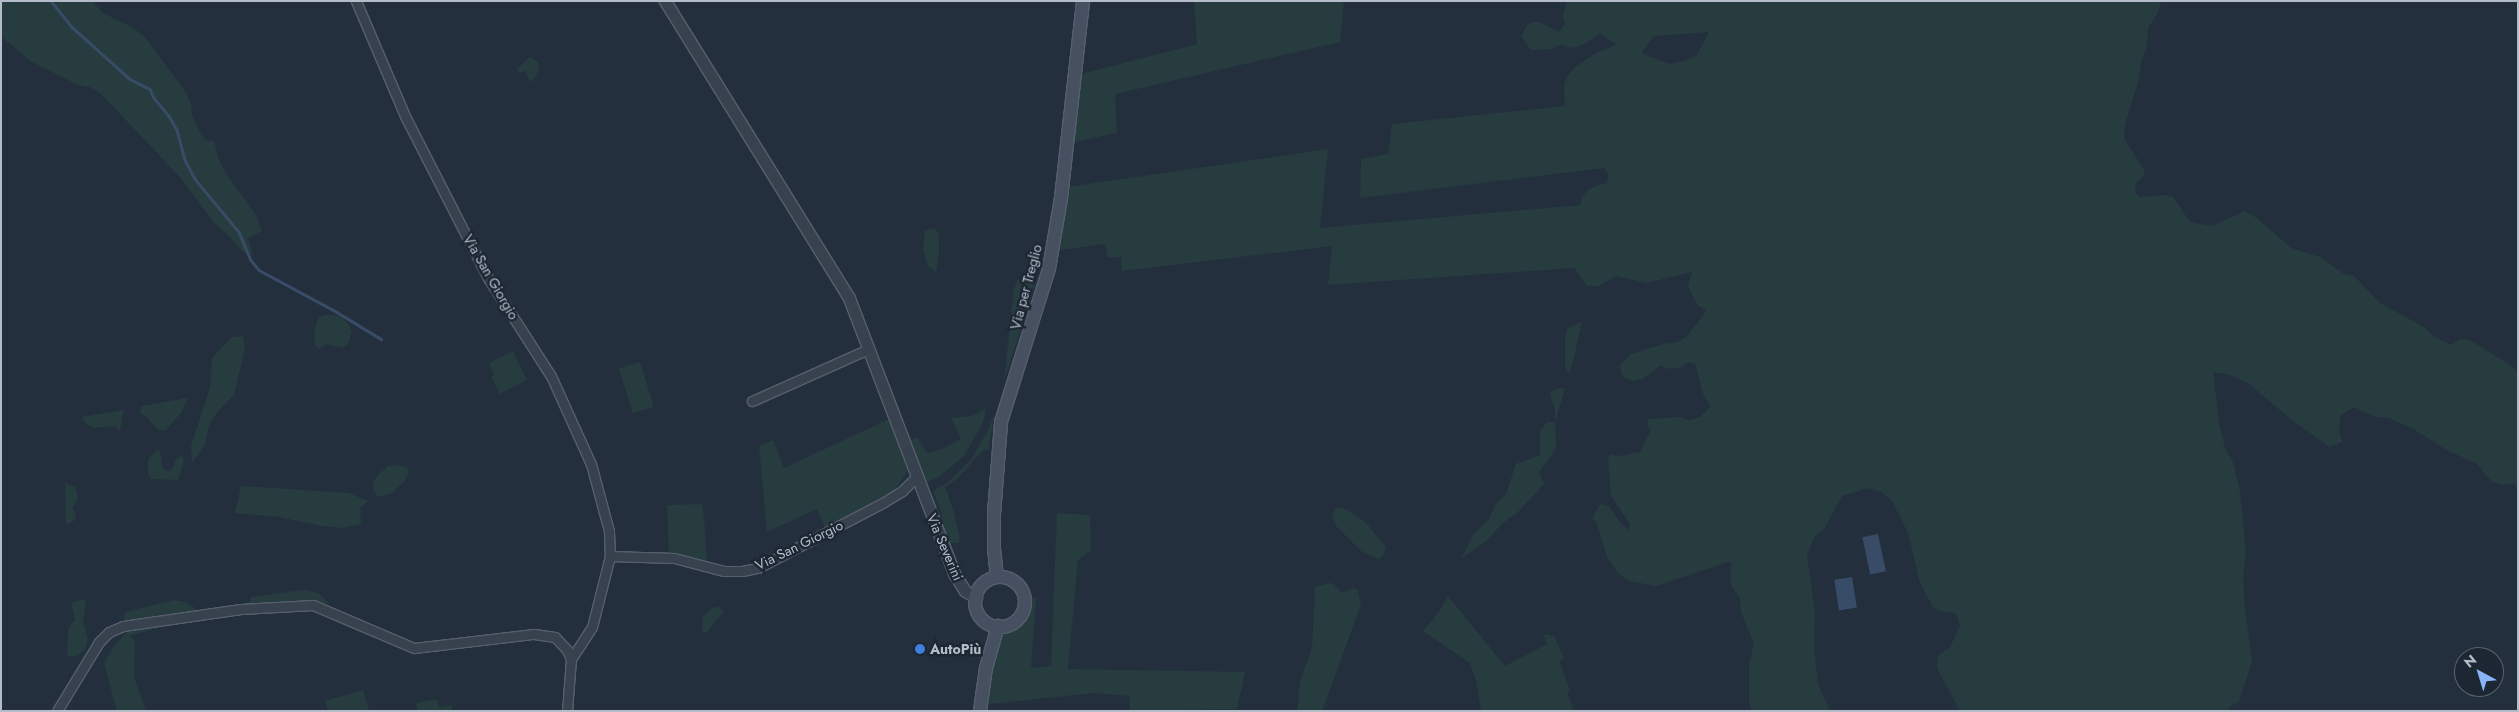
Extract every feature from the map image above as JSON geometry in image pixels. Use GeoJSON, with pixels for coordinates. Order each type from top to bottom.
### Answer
{"type":"FeatureCollection","features":[{"type":"Feature","properties":{"kind":"main road","name":"Via per Treglio"},"geometry":{"type":"LineString","coordinates":[[997,577],[994,548],[994,514],[1002,422],[1008,395],[1039,306],[1050,260],[1061,198],[1083,1]]}},
{"type":"Feature","properties":{"kind":"main road"},"geometry":{"type":"LineString","coordinates":[[997,577],[1005,577],[1018,584],[1025,598],[1025,605],[1018,619],[1012,623],[998,626],[982,619],[976,608],[976,597],[981,586],[997,577]]}},
{"type":"Feature","properties":{"kind":"main road"},"geometry":{"type":"LineString","coordinates":[[980,711],[986,668],[998,626]]}},
{"type":"Feature","properties":{"kind":"street","name":"Via San Giorgio"},"geometry":{"type":"LineString","coordinates":[[356,1],[406,118],[483,269],[551,376],[590,464],[609,531],[610,556],[592,627],[572,659]]}},
{"type":"Feature","properties":{"kind":"street"},"geometry":{"type":"LineString","coordinates":[[665,1],[849,298],[916,477]]}},
{"type":"Feature","properties":{"kind":"street"},"geometry":{"type":"LineString","coordinates":[[752,401],[868,349]]}},
{"type":"Feature","properties":{"kind":"street","name":"Via San Giorgio"},"geometry":{"type":"LineString","coordinates":[[610,556],[674,558],[724,571],[742,571],[758,568],[884,502],[902,491],[916,477]]}},
{"type":"Feature","properties":{"kind":"street","name":"Via Severini"},"geometry":{"type":"LineString","coordinates":[[916,477],[960,585],[965,591],[976,597]]}},
{"type":"Feature","properties":{"kind":"street"},"geometry":{"type":"LineString","coordinates":[[57,711],[82,668],[109,632],[123,626],[242,609],[314,605],[414,648],[534,634],[555,637],[567,650],[572,659],[567,711]]}},
{"type":"Feature","properties":{"kind":"green space"},"geometry":{"type":"Polygon","coordinates":[[[1,1],[92,1],[103,13],[132,27],[145,37],[187,94],[192,115],[200,133],[205,140],[214,141],[219,160],[225,172],[256,215],[262,231],[248,238],[253,254],[243,252],[215,224],[179,176],[101,94],[90,87],[78,85],[32,62],[4,39],[1,35],[1,1]]]}},
{"type":"Feature","properties":{"kind":"green space"},"geometry":{"type":"Polygon","coordinates":[[[1194,1],[1344,1],[1340,42],[1115,94],[1117,133],[1074,142],[1081,74],[1197,44],[1194,1]]]}},
{"type":"Feature","properties":{"kind":"green space"},"geometry":{"type":"Polygon","coordinates":[[[1567,1],[2161,1],[2158,12],[2148,28],[2147,47],[2142,59],[2138,83],[2125,124],[2124,138],[2144,170],[2144,176],[2136,183],[2135,191],[2139,197],[2166,195],[2173,197],[2190,222],[2212,226],[2245,211],[2257,218],[2291,248],[2320,257],[2344,274],[2354,276],[2380,303],[2424,327],[2433,336],[2451,345],[2460,339],[2470,340],[2513,367],[2518,372],[2518,489],[2515,483],[2503,485],[2492,482],[2476,463],[2448,451],[2415,430],[2389,418],[2376,417],[2354,407],[2341,415],[2339,429],[2342,442],[2330,447],[2294,422],[2248,383],[2227,374],[2213,372],[2220,428],[2225,448],[2233,462],[2240,492],[2246,553],[2243,576],[2245,608],[2252,661],[2239,702],[2232,705],[2227,711],[1960,711],[1937,668],[1938,656],[1950,647],[1960,626],[1956,613],[1939,611],[1933,607],[1920,583],[1908,533],[1892,501],[1882,492],[1867,488],[1842,496],[1824,529],[1815,536],[1807,556],[1815,612],[1814,648],[1818,684],[1830,711],[1752,711],[1749,702],[1749,663],[1754,644],[1741,612],[1740,598],[1732,587],[1730,579],[1731,561],[1656,586],[1629,581],[1618,573],[1607,557],[1597,523],[1592,518],[1600,504],[1609,506],[1628,530],[1630,524],[1611,496],[1608,458],[1611,454],[1618,456],[1640,452],[1651,430],[1647,425],[1648,419],[1679,417],[1690,420],[1700,417],[1711,406],[1704,397],[1695,364],[1688,362],[1681,367],[1670,369],[1660,366],[1642,379],[1633,381],[1626,379],[1621,373],[1620,365],[1631,354],[1663,344],[1677,342],[1686,337],[1703,316],[1706,310],[1698,306],[1688,286],[1692,272],[1647,283],[1616,276],[1599,286],[1587,286],[1574,268],[1328,285],[1332,246],[1122,271],[1121,257],[1107,257],[1105,244],[1060,250],[1067,187],[1328,149],[1320,228],[1581,205],[1581,199],[1586,192],[1595,186],[1607,183],[1609,175],[1604,168],[1360,198],[1361,159],[1388,154],[1392,124],[1565,106],[1564,87],[1566,78],[1575,67],[1596,53],[1617,45],[1600,33],[1583,45],[1573,48],[1560,45],[1552,49],[1531,50],[1521,36],[1527,25],[1540,22],[1559,32],[1565,24],[1563,16],[1567,1]],[[1709,32],[1654,36],[1641,53],[1669,64],[1684,61],[1697,55],[1709,32]]]}},
{"type":"Feature","properties":{"kind":"green space"},"geometry":{"type":"Polygon","coordinates":[[[532,57],[538,63],[539,69],[535,78],[530,82],[525,70],[520,73],[517,69],[528,58],[532,57]]]}},
{"type":"Feature","properties":{"kind":"green space"},"geometry":{"type":"Polygon","coordinates":[[[934,228],[938,232],[939,237],[939,255],[936,272],[927,265],[923,249],[925,231],[934,228]]]}},
{"type":"Feature","properties":{"kind":"green space"},"geometry":{"type":"Polygon","coordinates":[[[1018,279],[1036,283],[1004,381],[1014,289],[1018,279]]]}},
{"type":"Feature","properties":{"kind":"green space"},"geometry":{"type":"Polygon","coordinates":[[[325,315],[342,317],[352,331],[348,344],[343,348],[326,344],[319,349],[315,346],[314,334],[318,317],[325,315]]]}},
{"type":"Feature","properties":{"kind":"green space"},"geometry":{"type":"Polygon","coordinates":[[[1582,322],[1569,373],[1565,367],[1565,336],[1568,328],[1582,322]]]}},
{"type":"Feature","properties":{"kind":"green space"},"geometry":{"type":"Polygon","coordinates":[[[243,336],[245,348],[234,395],[218,411],[209,426],[205,445],[192,463],[191,446],[210,387],[212,358],[232,337],[243,336]]]}},
{"type":"Feature","properties":{"kind":"green space"},"geometry":{"type":"Polygon","coordinates":[[[513,351],[527,380],[500,394],[491,377],[494,375],[489,363],[513,351]]]}},
{"type":"Feature","properties":{"kind":"green space"},"geometry":{"type":"Polygon","coordinates":[[[640,362],[654,407],[633,413],[619,368],[640,362]]]}},
{"type":"Feature","properties":{"kind":"green space"},"geometry":{"type":"Polygon","coordinates":[[[1560,388],[1565,389],[1555,422],[1555,409],[1550,394],[1552,391],[1560,388]]]}},
{"type":"Feature","properties":{"kind":"green space"},"geometry":{"type":"Polygon","coordinates":[[[188,398],[181,413],[165,431],[157,429],[146,416],[141,414],[141,406],[188,398]]]}},
{"type":"Feature","properties":{"kind":"green space"},"geometry":{"type":"Polygon","coordinates":[[[986,408],[983,422],[964,456],[940,476],[926,483],[906,442],[917,437],[927,453],[942,449],[961,439],[951,418],[972,416],[986,408]]]}},
{"type":"Feature","properties":{"kind":"green space"},"geometry":{"type":"Polygon","coordinates":[[[124,410],[120,431],[115,426],[93,428],[86,424],[82,417],[124,410]]]}},
{"type":"Feature","properties":{"kind":"green space"},"geometry":{"type":"Polygon","coordinates":[[[994,414],[989,449],[983,450],[958,478],[945,487],[953,509],[960,539],[958,543],[948,543],[943,529],[942,515],[933,491],[947,483],[971,460],[988,430],[994,414]]]}},
{"type":"Feature","properties":{"kind":"green space"},"geometry":{"type":"Polygon","coordinates":[[[891,418],[909,468],[895,490],[825,528],[817,509],[767,532],[759,446],[773,440],[784,468],[891,418]]]}},
{"type":"Feature","properties":{"kind":"green space"},"geometry":{"type":"Polygon","coordinates":[[[1547,422],[1555,422],[1556,445],[1554,452],[1539,472],[1544,484],[1519,511],[1503,523],[1485,542],[1461,559],[1473,535],[1489,519],[1495,505],[1506,494],[1516,464],[1540,455],[1540,431],[1547,422]]]}},
{"type":"Feature","properties":{"kind":"green space"},"geometry":{"type":"Polygon","coordinates":[[[157,450],[160,451],[162,467],[165,470],[171,471],[177,458],[182,456],[184,461],[178,480],[151,479],[148,474],[148,459],[157,450]]]}},
{"type":"Feature","properties":{"kind":"green space"},"geometry":{"type":"Polygon","coordinates":[[[399,465],[407,468],[409,473],[404,482],[392,493],[377,497],[373,488],[373,482],[377,476],[388,466],[399,465]]]}},
{"type":"Feature","properties":{"kind":"green space"},"geometry":{"type":"Polygon","coordinates":[[[65,483],[75,487],[77,493],[77,501],[72,507],[76,514],[75,520],[66,525],[65,483]]]}},
{"type":"Feature","properties":{"kind":"green space"},"geometry":{"type":"Polygon","coordinates":[[[241,486],[349,493],[368,501],[360,508],[361,524],[340,528],[322,526],[279,517],[235,513],[241,486]]]}},
{"type":"Feature","properties":{"kind":"green space"},"geometry":{"type":"Polygon","coordinates":[[[702,504],[707,564],[669,554],[667,505],[702,504]]]}},
{"type":"Feature","properties":{"kind":"green space"},"geometry":{"type":"Polygon","coordinates":[[[1336,508],[1343,508],[1356,515],[1368,525],[1386,548],[1383,556],[1378,559],[1361,551],[1336,526],[1332,514],[1336,508]]]}},
{"type":"Feature","properties":{"kind":"green space"},"geometry":{"type":"Polygon","coordinates":[[[1057,513],[1090,515],[1091,550],[1078,560],[1068,669],[1245,672],[1237,709],[1130,711],[1130,696],[1093,693],[989,704],[993,649],[1004,632],[1021,624],[1027,616],[1031,597],[1036,598],[1031,668],[1051,666],[1057,513]]]}},
{"type":"Feature","properties":{"kind":"green space"},"geometry":{"type":"Polygon","coordinates":[[[1329,583],[1334,584],[1341,593],[1353,588],[1358,590],[1361,605],[1322,711],[1297,711],[1300,681],[1312,648],[1315,587],[1329,583]]]}},
{"type":"Feature","properties":{"kind":"green space"},"geometry":{"type":"Polygon","coordinates":[[[303,590],[319,593],[330,604],[309,601],[249,605],[251,597],[303,590]]]}},
{"type":"Feature","properties":{"kind":"green space"},"geometry":{"type":"Polygon","coordinates":[[[1448,596],[1505,666],[1547,644],[1543,634],[1554,636],[1564,658],[1559,661],[1570,690],[1567,692],[1574,711],[1481,711],[1476,681],[1470,663],[1423,631],[1438,613],[1448,596]]]}},
{"type":"Feature","properties":{"kind":"green space"},"geometry":{"type":"Polygon","coordinates":[[[85,599],[83,620],[88,639],[86,649],[76,656],[67,656],[68,629],[75,620],[71,603],[85,599]]]}},
{"type":"Feature","properties":{"kind":"green space"},"geometry":{"type":"Polygon","coordinates":[[[174,600],[186,602],[196,609],[189,619],[129,636],[134,640],[135,644],[134,677],[146,711],[117,711],[104,663],[114,646],[131,628],[124,618],[125,612],[174,600]]]}},
{"type":"Feature","properties":{"kind":"green space"},"geometry":{"type":"Polygon","coordinates":[[[718,606],[724,611],[707,632],[702,632],[703,617],[712,608],[718,606]]]}},
{"type":"Feature","properties":{"kind":"green space"},"geometry":{"type":"Polygon","coordinates":[[[363,690],[369,711],[328,711],[325,701],[363,690]]]}},
{"type":"Feature","properties":{"kind":"green space"},"geometry":{"type":"Polygon","coordinates":[[[437,699],[439,708],[452,705],[453,711],[418,711],[416,703],[437,699]]]}},
{"type":"Feature","properties":{"kind":"water"},"geometry":{"type":"Polygon","coordinates":[[[1878,534],[1886,571],[1870,574],[1862,537],[1878,534]]]}},
{"type":"Feature","properties":{"kind":"water"},"geometry":{"type":"Polygon","coordinates":[[[1852,577],[1857,608],[1839,610],[1834,580],[1852,577]]]}},
{"type":"Feature","properties":{"kind":"waterway"},"geometry":{"type":"LineString","coordinates":[[51,1],[72,27],[130,79],[150,89],[154,98],[169,116],[177,130],[185,160],[195,179],[239,232],[251,260],[259,270],[337,312],[381,339]]}},
{"type":"Feature","properties":{"kind":"place","name":"AutoPiù"},"geometry":{"type":"Point","coordinates":[920,649]}}]}
